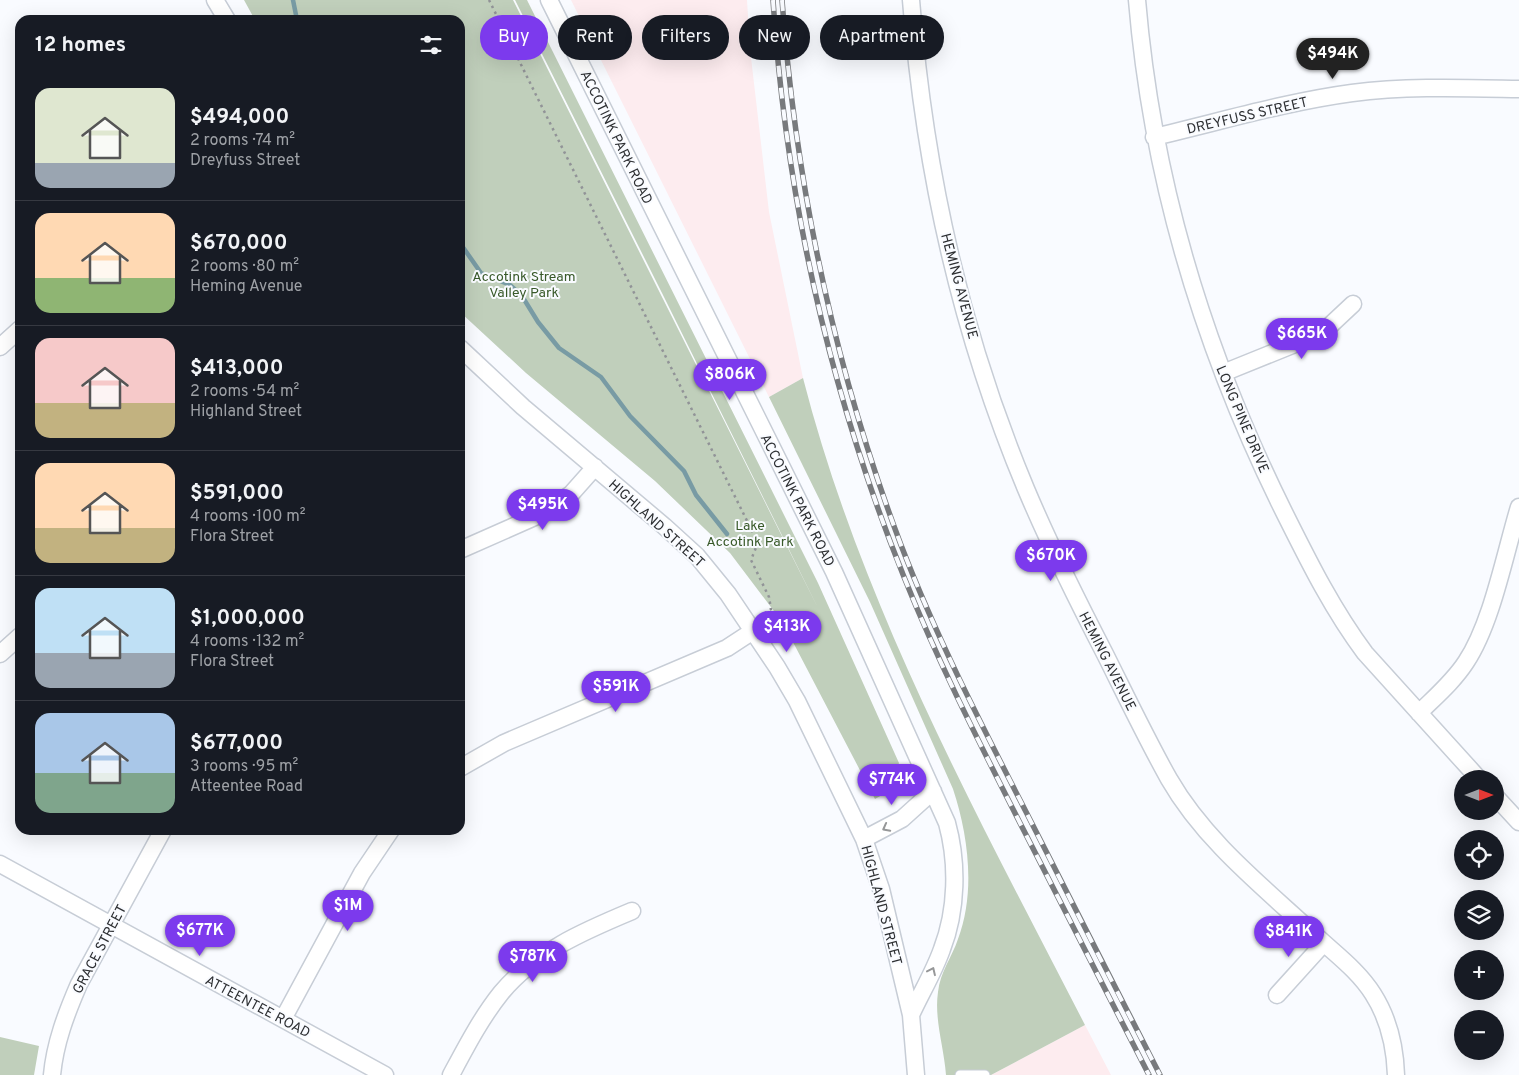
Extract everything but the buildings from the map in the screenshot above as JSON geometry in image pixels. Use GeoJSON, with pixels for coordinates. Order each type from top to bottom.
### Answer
{"type":"FeatureCollection","features":[{"type":"Feature","properties":{"kind":"street"},"geometry":{"type":"LineString","coordinates":[[215,0],[224,15]]}},
{"type":"Feature","properties":{"kind":"street","name":"ACCOTINK PARK ROAD"},"geometry":{"type":"LineString","coordinates":[[549,0],[834,572],[947,823],[951,839],[954,890],[942,949],[911,1015]]}},
{"type":"Feature","properties":{"kind":"street","name":"HEMING AVENUE"},"geometry":{"type":"LineString","coordinates":[[911,0],[928,146],[953,266],[969,325],[998,415],[1053,551],[1152,748],[1183,800],[1231,857],[1354,971],[1373,995],[1392,1036],[1396,1075]]}},
{"type":"Feature","properties":{"kind":"street","name":"LONG PINE DRIVE"},"geometry":{"type":"LineString","coordinates":[[1137,0],[1154,137],[1182,253],[1223,374],[1261,464],[1334,608],[1365,652],[1471,770]]}},
{"type":"Feature","properties":{"kind":"street","name":"DREYFUSS STREET"},"geometry":{"type":"LineString","coordinates":[[1154,137],[1349,93],[1428,88],[1519,89]]}},
{"type":"Feature","properties":{"kind":"street"},"geometry":{"type":"LineString","coordinates":[[1223,374],[1322,333],[1354,304]]}},
{"type":"Feature","properties":{"kind":"street"},"geometry":{"type":"LineString","coordinates":[[0,347],[15,334]]}},
{"type":"Feature","properties":{"kind":"street","name":"HIGHLAND STREET"},"geometry":{"type":"LineString","coordinates":[[465,353],[523,407],[696,556],[714,576],[751,628],[797,701],[864,839],[881,889],[911,1015],[916,1075]]}},
{"type":"Feature","properties":{"kind":"street"},"geometry":{"type":"LineString","coordinates":[[465,548],[546,512],[571,494],[594,467]]}},
{"type":"Feature","properties":{"kind":"street"},"geometry":{"type":"LineString","coordinates":[[1419,713],[1451,681],[1475,646],[1484,626],[1519,507]]}},
{"type":"Feature","properties":{"kind":"street"},"geometry":{"type":"LineString","coordinates":[[465,765],[504,744],[727,648],[751,628]]}},
{"type":"Feature","properties":{"kind":"street"},"geometry":{"type":"LineString","coordinates":[[0,654],[15,640]]}},
{"type":"Feature","properties":{"kind":"street"},"geometry":{"type":"LineString","coordinates":[[864,839],[902,819],[933,791]]}},
{"type":"Feature","properties":{"kind":"street"},"geometry":{"type":"LineString","coordinates":[[1504,806],[1519,822]]}},
{"type":"Feature","properties":{"kind":"street","name":"GRACE STREET"},"geometry":{"type":"LineString","coordinates":[[52,1075],[57,1044],[67,1010],[160,835]]}},
{"type":"Feature","properties":{"kind":"street"},"geometry":{"type":"LineString","coordinates":[[283,1019],[362,873],[388,835]]}},
{"type":"Feature","properties":{"kind":"street","name":"ATTEENTEE ROAD"},"geometry":{"type":"LineString","coordinates":[[0,864],[385,1075]]}},
{"type":"Feature","properties":{"kind":"street"},"geometry":{"type":"LineString","coordinates":[[451,1075],[486,1013],[519,975],[542,956],[568,939],[632,911]]}},
{"type":"Feature","properties":{"kind":"street"},"geometry":{"type":"LineString","coordinates":[[1276,995],[1324,943]]}},
{"type":"Feature","properties":{"kind":"lane"},"geometry":{"type":"LineString","coordinates":[[960,1075],[984,1075]]}},
{"type":"Feature","properties":{"kind":"path"},"geometry":{"type":"LineString","coordinates":[[490,0],[756,539],[757,546],[751,560],[769,597],[771,609],[751,628]]}},
{"type":"Feature","properties":{"kind":"shaded area"},"geometry":{"type":"Polygon","coordinates":[[[571,0],[747,0],[748,15],[739,15],[739,60],[751,60],[769,212],[803,378],[769,397],[601,60],[632,60],[632,15],[578,15],[571,0]]]}},
{"type":"Feature","properties":{"kind":"shaded area"},"geometry":{"type":"Polygon","coordinates":[[[1085,1025],[1111,1075],[991,1075],[1085,1025]]]}},
{"type":"Feature","properties":{"kind":"green space"},"geometry":{"type":"Polygon","coordinates":[[[244,0],[513,0],[521,15],[480,15],[480,60],[543,60],[817,606],[545,60],[548,60],[548,42],[818,583],[899,763],[889,791],[875,799],[783,623],[730,553],[655,481],[526,373],[465,317],[465,15],[252,15],[244,0]]]}},
{"type":"Feature","properties":{"kind":"green space"},"geometry":{"type":"Polygon","coordinates":[[[515,0],[527,0],[534,15],[523,15],[515,0]]]}},
{"type":"Feature","properties":{"kind":"green space"},"geometry":{"type":"Polygon","coordinates":[[[803,378],[828,463],[857,546],[890,628],[964,788],[1085,1025],[991,1075],[946,1075],[938,1023],[937,1002],[941,978],[958,939],[964,921],[967,902],[968,863],[963,825],[953,789],[870,602],[769,397],[803,378]]]}},
{"type":"Feature","properties":{"kind":"green space"},"geometry":{"type":"Polygon","coordinates":[[[0,1037],[39,1046],[34,1075],[0,1075],[0,1037]]]}},
{"type":"Feature","properties":{"kind":"waterway"},"geometry":{"type":"LineString","coordinates":[[293,0],[296,15]]}},
{"type":"Feature","properties":{"kind":"waterway"},"geometry":{"type":"LineString","coordinates":[[465,250],[481,273],[510,285],[522,296],[538,322],[559,348],[601,377],[630,416],[684,471],[696,495],[727,534]]}},
{"type":"Feature","properties":{"kind":"railway"},"geometry":{"type":"LineString","coordinates":[[773,0],[779,74],[789,148],[816,294],[833,366],[878,508],[917,609],[959,702],[1149,1075]]}},
{"type":"Feature","properties":{"kind":"railway"},"geometry":{"type":"LineString","coordinates":[[782,0],[788,70],[797,139],[822,277],[838,345],[857,412],[901,545],[928,611],[989,739],[1160,1075]]}},
{"type":"Feature","properties":{"kind":"park label","name":"Accotink Stream Valley Park"},"geometry":{"type":"Point","coordinates":[524,284]}},
{"type":"Feature","properties":{"kind":"park label","name":"Lake Accotink Park"},"geometry":{"type":"Point","coordinates":[750,534]}}]}
